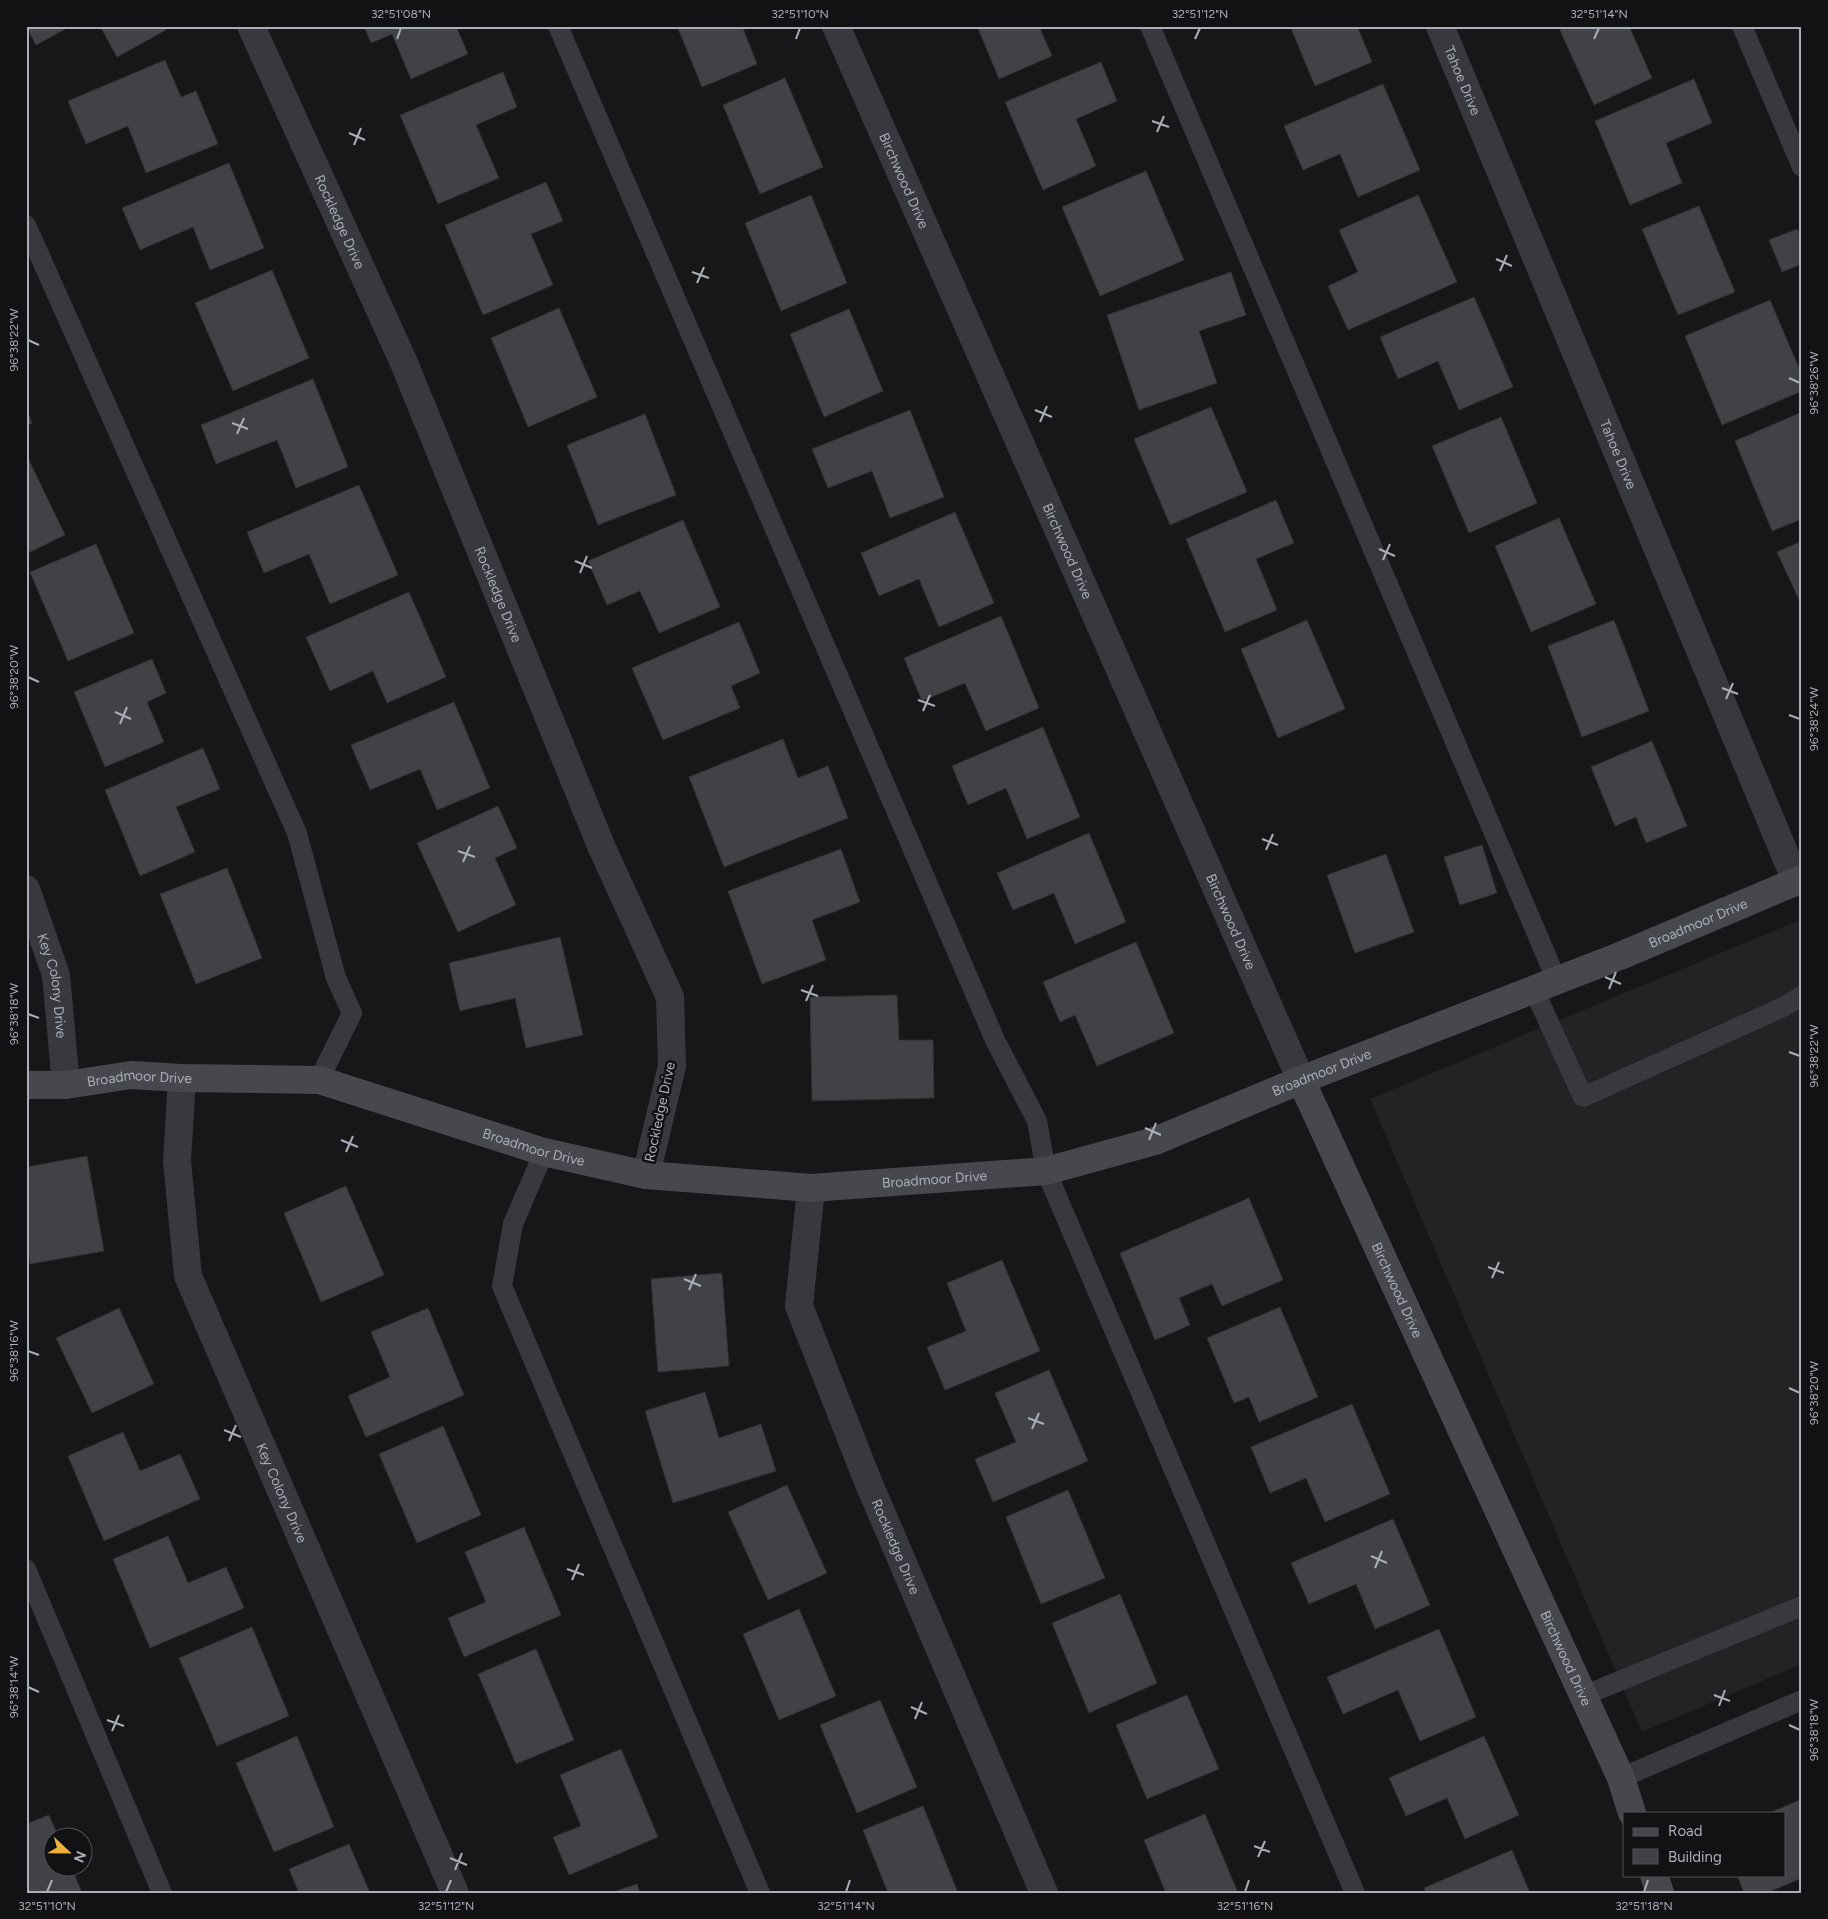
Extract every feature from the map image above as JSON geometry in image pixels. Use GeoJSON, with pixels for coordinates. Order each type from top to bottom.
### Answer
{"type":"FeatureCollection","features":[{"type":"Feature","properties":{"kind":"street","name":"Rockledge Drive"},"geometry":{"type":"LineString","coordinates":[[251,26],[404,363],[602,848],[670,997],[672,1066],[646,1175]]}},
{"type":"Feature","properties":{"kind":"street","name":"Birchwood Drive"},"geometry":{"type":"LineString","coordinates":[[836,26],[1301,1080],[1583,1696],[1620,1778],[1632,1812]]}},
{"type":"Feature","properties":{"kind":"street","name":"Tahoe Drive"},"geometry":{"type":"LineString","coordinates":[[1440,26],[1800,884]]}},
{"type":"Feature","properties":{"kind":"street","name":"Broadmoor Drive"},"geometry":{"type":"LineString","coordinates":[[26,1085],[66,1085],[131,1075],[182,1078],[320,1080],[544,1152],[646,1175],[811,1188],[1046,1171],[1154,1141],[1301,1080],[1800,884]]}},
{"type":"Feature","properties":{"kind":"street","name":"Key Colony Drive"},"geometry":{"type":"LineString","coordinates":[[26,889],[56,975],[66,1085]]}},
{"type":"Feature","properties":{"kind":"street","name":"Key Colony Drive"},"geometry":{"type":"LineString","coordinates":[[182,1078],[177,1161],[188,1276],[455,1893]]}},
{"type":"Feature","properties":{"kind":"street","name":"Rockledge Drive"},"geometry":{"type":"LineString","coordinates":[[811,1188],[799,1306],[867,1479],[1044,1893]]}},
{"type":"Feature","properties":{"kind":"street"},"geometry":{"type":"LineString","coordinates":[[1654,1876],[1660,1893]]}},
{"type":"Feature","properties":{"kind":"lane"},"geometry":{"type":"LineString","coordinates":[[558,26],[991,1031],[1037,1121],[1046,1171],[1355,1893]]}},
{"type":"Feature","properties":{"kind":"lane"},"geometry":{"type":"LineString","coordinates":[[1150,26],[1545,985],[1583,1096],[1782,1008],[1802,996]]}},
{"type":"Feature","properties":{"kind":"lane"},"geometry":{"type":"LineString","coordinates":[[1742,26],[1802,167]]}},
{"type":"Feature","properties":{"kind":"lane"},"geometry":{"type":"LineString","coordinates":[[26,225],[297,833],[336,978],[352,1013],[320,1080]]}},
{"type":"Feature","properties":{"kind":"lane"},"geometry":{"type":"LineString","coordinates":[[544,1152],[513,1224],[502,1286],[760,1893]]}},
{"type":"Feature","properties":{"kind":"lane"},"geometry":{"type":"LineString","coordinates":[[26,1569],[162,1893]]}},
{"type":"Feature","properties":{"kind":"lane"},"geometry":{"type":"LineString","coordinates":[[1583,1696],[1802,1606]]}},
{"type":"Feature","properties":{"kind":"lane"},"geometry":{"type":"LineString","coordinates":[[1620,1778],[1802,1700]]}},
{"type":"Feature","properties":{"kind":"shaded area"},"geometry":{"type":"Polygon","coordinates":[[[1802,919],[1802,1664],[1642,1732],[1370,1099],[1802,919]]]}},
{"type":"Feature","properties":{"kind":"building"},"geometry":{"type":"Polygon","coordinates":[[[26,26],[71,26],[36,45],[26,26]]]}},
{"type":"Feature","properties":{"kind":"building"},"geometry":{"type":"Polygon","coordinates":[[[100,26],[164,26],[166,30],[117,57],[100,26]]]}},
{"type":"Feature","properties":{"kind":"building"},"geometry":{"type":"Polygon","coordinates":[[[364,26],[456,26],[468,54],[411,79],[392,34],[371,43],[364,26]]]}},
{"type":"Feature","properties":{"kind":"building"},"geometry":{"type":"Polygon","coordinates":[[[677,26],[742,26],[757,64],[702,87],[677,26]]]}},
{"type":"Feature","properties":{"kind":"building"},"geometry":{"type":"Polygon","coordinates":[[[977,26],[1039,26],[1052,56],[999,79],[977,26]]]}},
{"type":"Feature","properties":{"kind":"building"},"geometry":{"type":"Polygon","coordinates":[[[1290,26],[1357,26],[1372,62],[1315,86],[1290,26]]]}},
{"type":"Feature","properties":{"kind":"building"},"geometry":{"type":"Polygon","coordinates":[[[1558,26],[1629,26],[1652,78],[1594,105],[1558,26]]]}},
{"type":"Feature","properties":{"kind":"building"},"geometry":{"type":"Polygon","coordinates":[[[165,60],[181,97],[196,91],[218,144],[146,173],[128,126],[86,144],[68,101],[165,60]]]}},
{"type":"Feature","properties":{"kind":"building"},"geometry":{"type":"Polygon","coordinates":[[[1101,62],[1117,101],[1076,119],[1096,166],[1043,190],[1005,102],[1101,62]]]}},
{"type":"Feature","properties":{"kind":"building"},"geometry":{"type":"Polygon","coordinates":[[[503,72],[517,107],[476,125],[499,178],[438,204],[400,115],[503,72]]]}},
{"type":"Feature","properties":{"kind":"building"},"geometry":{"type":"Polygon","coordinates":[[[785,78],[823,167],[760,194],[723,105],[785,78]]]}},
{"type":"Feature","properties":{"kind":"building"},"geometry":{"type":"Polygon","coordinates":[[[1694,79],[1712,123],[1666,143],[1682,183],[1630,205],[1595,121],[1694,79]]]}},
{"type":"Feature","properties":{"kind":"building"},"geometry":{"type":"Polygon","coordinates":[[[1383,84],[1420,170],[1358,197],[1340,154],[1303,170],[1284,126],[1383,84]]]}},
{"type":"Feature","properties":{"kind":"building"},"geometry":{"type":"Polygon","coordinates":[[[229,163],[264,248],[210,270],[193,227],[140,250],[122,208],[229,163]]]}},
{"type":"Feature","properties":{"kind":"building"},"geometry":{"type":"Polygon","coordinates":[[[1146,171],[1184,260],[1100,296],[1062,207],[1146,171]]]}},
{"type":"Feature","properties":{"kind":"building"},"geometry":{"type":"Polygon","coordinates":[[[546,182],[563,221],[531,234],[553,285],[483,315],[445,225],[546,182]]]}},
{"type":"Feature","properties":{"kind":"building"},"geometry":{"type":"Polygon","coordinates":[[[811,195],[847,283],[781,311],[745,223],[811,195]]]}},
{"type":"Feature","properties":{"kind":"building"},"geometry":{"type":"Polygon","coordinates":[[[1418,195],[1457,282],[1348,330],[1328,286],[1358,272],[1339,230],[1418,195]]]}},
{"type":"Feature","properties":{"kind":"building"},"geometry":{"type":"Polygon","coordinates":[[[1699,206],[1735,292],[1678,315],[1642,229],[1699,206]]]}},
{"type":"Feature","properties":{"kind":"building"},"geometry":{"type":"Polygon","coordinates":[[[1797,229],[1802,239],[1802,264],[1782,272],[1769,240],[1797,229]]]}},
{"type":"Feature","properties":{"kind":"building"},"geometry":{"type":"Polygon","coordinates":[[[272,270],[309,358],[233,391],[195,303],[272,270]]]}},
{"type":"Feature","properties":{"kind":"building"},"geometry":{"type":"Polygon","coordinates":[[[1231,272],[1246,315],[1199,331],[1217,383],[1139,410],[1107,315],[1231,272]]]}},
{"type":"Feature","properties":{"kind":"building"},"geometry":{"type":"Polygon","coordinates":[[[1474,297],[1513,387],[1459,410],[1438,361],[1398,379],[1380,337],[1474,297]]]}},
{"type":"Feature","properties":{"kind":"building"},"geometry":{"type":"Polygon","coordinates":[[[1770,300],[1802,375],[1802,391],[1722,425],[1685,336],[1770,300]]]}},
{"type":"Feature","properties":{"kind":"building"},"geometry":{"type":"Polygon","coordinates":[[[559,308],[597,397],[528,427],[491,338],[559,308]]]}},
{"type":"Feature","properties":{"kind":"building"},"geometry":{"type":"Polygon","coordinates":[[[849,309],[883,391],[824,417],[790,334],[849,309]]]}},
{"type":"Feature","properties":{"kind":"building"},"geometry":{"type":"Polygon","coordinates":[[[313,379],[348,467],[296,488],[277,440],[216,464],[201,425],[313,379]]]}},
{"type":"Feature","properties":{"kind":"building"},"geometry":{"type":"Polygon","coordinates":[[[1211,407],[1247,492],[1170,525],[1134,439],[1211,407]]]}},
{"type":"Feature","properties":{"kind":"building"},"geometry":{"type":"Polygon","coordinates":[[[26,408],[32,423],[26,426],[26,408]]]}},
{"type":"Feature","properties":{"kind":"building"},"geometry":{"type":"Polygon","coordinates":[[[910,410],[944,497],[890,518],[872,471],[828,488],[812,449],[910,410]]]}},
{"type":"Feature","properties":{"kind":"building"},"geometry":{"type":"Polygon","coordinates":[[[1802,412],[1802,519],[1772,531],[1735,441],[1802,412]]]}},
{"type":"Feature","properties":{"kind":"building"},"geometry":{"type":"Polygon","coordinates":[[[645,414],[676,495],[598,525],[567,445],[645,414]]]}},
{"type":"Feature","properties":{"kind":"building"},"geometry":{"type":"Polygon","coordinates":[[[1501,417],[1537,503],[1469,533],[1432,446],[1501,417]]]}},
{"type":"Feature","properties":{"kind":"building"},"geometry":{"type":"Polygon","coordinates":[[[26,454],[65,535],[26,554],[26,454]]]}},
{"type":"Feature","properties":{"kind":"building"},"geometry":{"type":"Polygon","coordinates":[[[359,485],[398,575],[330,604],[309,554],[264,573],[247,532],[359,485]]]}},
{"type":"Feature","properties":{"kind":"building"},"geometry":{"type":"Polygon","coordinates":[[[1276,500],[1294,543],[1256,559],[1277,610],[1225,632],[1186,539],[1276,500]]]}},
{"type":"Feature","properties":{"kind":"building"},"geometry":{"type":"Polygon","coordinates":[[[955,512],[994,603],[939,627],[919,579],[879,596],[861,553],[955,512]]]}},
{"type":"Feature","properties":{"kind":"building"},"geometry":{"type":"Polygon","coordinates":[[[1559,518],[1596,604],[1531,632],[1495,546],[1559,518]]]}},
{"type":"Feature","properties":{"kind":"building"},"geometry":{"type":"Polygon","coordinates":[[[683,520],[720,607],[659,633],[640,591],[607,605],[588,561],[683,520]]]}},
{"type":"Feature","properties":{"kind":"building"},"geometry":{"type":"Polygon","coordinates":[[[1802,541],[1802,606],[1777,552],[1802,541]]]}},
{"type":"Feature","properties":{"kind":"building"},"geometry":{"type":"Polygon","coordinates":[[[96,544],[134,633],[68,661],[30,572],[96,544]]]}},
{"type":"Feature","properties":{"kind":"building"},"geometry":{"type":"Polygon","coordinates":[[[409,592],[446,677],[387,703],[373,671],[330,691],[306,637],[409,592]]]}},
{"type":"Feature","properties":{"kind":"building"},"geometry":{"type":"Polygon","coordinates":[[[1001,616],[1039,708],[986,731],[965,683],[922,701],[904,658],[1001,616]]]}},
{"type":"Feature","properties":{"kind":"building"},"geometry":{"type":"Polygon","coordinates":[[[1307,620],[1345,709],[1278,738],[1241,649],[1307,620]]]}},
{"type":"Feature","properties":{"kind":"building"},"geometry":{"type":"Polygon","coordinates":[[[1614,620],[1649,711],[1582,737],[1548,646],[1614,620]]]}},
{"type":"Feature","properties":{"kind":"building"},"geometry":{"type":"Polygon","coordinates":[[[739,622],[760,673],[731,686],[740,708],[663,740],[632,668],[739,622]]]}},
{"type":"Feature","properties":{"kind":"building"},"geometry":{"type":"Polygon","coordinates":[[[152,659],[166,693],[147,702],[164,742],[105,767],[74,692],[152,659]]]}},
{"type":"Feature","properties":{"kind":"building"},"geometry":{"type":"Polygon","coordinates":[[[454,702],[490,788],[437,810],[420,769],[370,790],[351,745],[454,702]]]}},
{"type":"Feature","properties":{"kind":"building"},"geometry":{"type":"Polygon","coordinates":[[[1043,727],[1080,817],[1027,839],[1006,788],[968,805],[952,766],[1043,727]]]}},
{"type":"Feature","properties":{"kind":"building"},"geometry":{"type":"Polygon","coordinates":[[[783,739],[798,778],[828,766],[848,818],[724,867],[689,777],[783,739]]]}},
{"type":"Feature","properties":{"kind":"building"},"geometry":{"type":"Polygon","coordinates":[[[1652,741],[1687,826],[1646,843],[1636,817],[1615,826],[1591,767],[1652,741]]]}},
{"type":"Feature","properties":{"kind":"building"},"geometry":{"type":"Polygon","coordinates":[[[203,748],[220,789],[176,807],[195,852],[140,876],[105,790],[203,748]]]}},
{"type":"Feature","properties":{"kind":"building"},"geometry":{"type":"Polygon","coordinates":[[[498,806],[517,848],[495,858],[516,905],[458,932],[417,843],[498,806]]]}},
{"type":"Feature","properties":{"kind":"building"},"geometry":{"type":"Polygon","coordinates":[[[1089,833],[1126,922],[1075,944],[1054,893],[1013,910],[997,873],[1089,833]]]}},
{"type":"Feature","properties":{"kind":"building"},"geometry":{"type":"Polygon","coordinates":[[[1482,845],[1497,893],[1460,905],[1444,857],[1482,845]]]}},
{"type":"Feature","properties":{"kind":"building"},"geometry":{"type":"Polygon","coordinates":[[[841,849],[860,902],[812,920],[826,960],[762,984],[728,891],[841,849]]]}},
{"type":"Feature","properties":{"kind":"building"},"geometry":{"type":"Polygon","coordinates":[[[1386,854],[1414,932],[1355,953],[1327,875],[1386,854]]]}},
{"type":"Feature","properties":{"kind":"building"},"geometry":{"type":"Polygon","coordinates":[[[227,868],[262,958],[196,984],[160,894],[227,868]]]}},
{"type":"Feature","properties":{"kind":"building"},"geometry":{"type":"Polygon","coordinates":[[[560,937],[583,1035],[526,1048],[515,998],[460,1011],[449,963],[560,937]]]}},
{"type":"Feature","properties":{"kind":"building"},"geometry":{"type":"Polygon","coordinates":[[[1136,942],[1174,1033],[1097,1066],[1075,1015],[1060,1022],[1043,982],[1136,942]]]}},
{"type":"Feature","properties":{"kind":"building"},"geometry":{"type":"Polygon","coordinates":[[[897,995],[899,1040],[933,1040],[934,1098],[812,1101],[810,997],[897,995]]]}},
{"type":"Feature","properties":{"kind":"building"},"geometry":{"type":"Polygon","coordinates":[[[87,1156],[104,1251],[30,1264],[26,1239],[26,1167],[87,1156]]]}},
{"type":"Feature","properties":{"kind":"building"},"geometry":{"type":"Polygon","coordinates":[[[346,1186],[384,1275],[321,1302],[284,1213],[346,1186]]]}},
{"type":"Feature","properties":{"kind":"building"},"geometry":{"type":"Polygon","coordinates":[[[1249,1198],[1283,1280],[1222,1306],[1212,1284],[1179,1298],[1190,1325],[1155,1340],[1120,1253],[1249,1198]]]}},
{"type":"Feature","properties":{"kind":"building"},"geometry":{"type":"Polygon","coordinates":[[[1002,1260],[1040,1351],[945,1390],[927,1347],[966,1331],[947,1283],[1002,1260]]]}},
{"type":"Feature","properties":{"kind":"building"},"geometry":{"type":"Polygon","coordinates":[[[722,1273],[729,1366],[658,1372],[651,1279],[722,1273]]]}},
{"type":"Feature","properties":{"kind":"building"},"geometry":{"type":"Polygon","coordinates":[[[1280,1307],[1318,1397],[1259,1422],[1249,1397],[1234,1403],[1207,1338],[1280,1307]]]}},
{"type":"Feature","properties":{"kind":"building"},"geometry":{"type":"Polygon","coordinates":[[[119,1308],[154,1384],[92,1413],[56,1338],[119,1308]]]}},
{"type":"Feature","properties":{"kind":"building"},"geometry":{"type":"Polygon","coordinates":[[[428,1308],[464,1395],[366,1437],[348,1396],[390,1377],[371,1332],[428,1308]]]}},
{"type":"Feature","properties":{"kind":"building"},"geometry":{"type":"Polygon","coordinates":[[[1049,1370],[1088,1461],[993,1502],[975,1459],[1016,1442],[995,1393],[1049,1370]]]}},
{"type":"Feature","properties":{"kind":"building"},"geometry":{"type":"Polygon","coordinates":[[[705,1392],[719,1438],[761,1424],[776,1471],[673,1503],[645,1411],[705,1392]]]}},
{"type":"Feature","properties":{"kind":"building"},"geometry":{"type":"Polygon","coordinates":[[[1352,1404],[1390,1494],[1325,1522],[1306,1478],[1270,1493],[1251,1447],[1352,1404]]]}},
{"type":"Feature","properties":{"kind":"building"},"geometry":{"type":"Polygon","coordinates":[[[443,1426],[481,1515],[417,1543],[379,1454],[443,1426]]]}},
{"type":"Feature","properties":{"kind":"building"},"geometry":{"type":"Polygon","coordinates":[[[123,1432],[140,1471],[180,1454],[200,1499],[104,1541],[68,1456],[123,1432]]]}},
{"type":"Feature","properties":{"kind":"building"},"geometry":{"type":"Polygon","coordinates":[[[787,1485],[827,1573],[768,1600],[728,1512],[787,1485]]]}},
{"type":"Feature","properties":{"kind":"building"},"geometry":{"type":"Polygon","coordinates":[[[1068,1490],[1105,1578],[1041,1604],[1006,1517],[1068,1490]]]}},
{"type":"Feature","properties":{"kind":"building"},"geometry":{"type":"Polygon","coordinates":[[[1393,1519],[1430,1605],[1375,1629],[1356,1584],[1309,1604],[1291,1563],[1393,1519]]]}},
{"type":"Feature","properties":{"kind":"building"},"geometry":{"type":"Polygon","coordinates":[[[524,1527],[561,1615],[464,1657],[448,1618],[486,1602],[465,1552],[524,1527]]]}},
{"type":"Feature","properties":{"kind":"building"},"geometry":{"type":"Polygon","coordinates":[[[168,1536],[188,1583],[226,1567],[244,1608],[150,1648],[113,1559],[168,1536]]]}},
{"type":"Feature","properties":{"kind":"building"},"geometry":{"type":"Polygon","coordinates":[[[1120,1594],[1157,1683],[1089,1713],[1052,1623],[1120,1594]]]}},
{"type":"Feature","properties":{"kind":"building"},"geometry":{"type":"Polygon","coordinates":[[[799,1609],[836,1696],[779,1720],[743,1634],[799,1609]]]}},
{"type":"Feature","properties":{"kind":"building"},"geometry":{"type":"Polygon","coordinates":[[[252,1627],[289,1716],[217,1746],[179,1658],[252,1627]]]}},
{"type":"Feature","properties":{"kind":"building"},"geometry":{"type":"Polygon","coordinates":[[[1439,1629],[1476,1717],[1420,1741],[1398,1690],[1343,1714],[1327,1677],[1439,1629]]]}},
{"type":"Feature","properties":{"kind":"building"},"geometry":{"type":"Polygon","coordinates":[[[536,1649],[574,1740],[516,1764],[478,1674],[536,1649]]]}},
{"type":"Feature","properties":{"kind":"building"},"geometry":{"type":"Polygon","coordinates":[[[1187,1695],[1219,1769],[1147,1799],[1116,1725],[1187,1695]]]}},
{"type":"Feature","properties":{"kind":"building"},"geometry":{"type":"Polygon","coordinates":[[[880,1700],[917,1787],[857,1813],[820,1725],[880,1700]]]}},
{"type":"Feature","properties":{"kind":"building"},"geometry":{"type":"Polygon","coordinates":[[[297,1736],[334,1827],[274,1852],[236,1763],[297,1736]]]}},
{"type":"Feature","properties":{"kind":"building"},"geometry":{"type":"Polygon","coordinates":[[[1484,1736],[1519,1815],[1465,1839],[1447,1798],[1406,1816],[1389,1778],[1484,1736]]]}},
{"type":"Feature","properties":{"kind":"building"},"geometry":{"type":"Polygon","coordinates":[[[621,1749],[658,1837],[569,1875],[553,1837],[581,1826],[560,1775],[621,1749]]]}},
{"type":"Feature","properties":{"kind":"building"},"geometry":{"type":"Polygon","coordinates":[[[1802,1799],[1802,1878],[1766,1893],[1744,1893],[1737,1876],[1786,1876],[1786,1812],[1771,1812],[1802,1799]]]}},
{"type":"Feature","properties":{"kind":"building"},"geometry":{"type":"Polygon","coordinates":[[[923,1806],[958,1893],[888,1893],[863,1830],[923,1806]]]}},
{"type":"Feature","properties":{"kind":"building"},"geometry":{"type":"Polygon","coordinates":[[[1205,1814],[1238,1893],[1166,1893],[1144,1840],[1205,1814]]]}},
{"type":"Feature","properties":{"kind":"building"},"geometry":{"type":"Polygon","coordinates":[[[49,1815],[54,1826],[42,1826],[42,1876],[75,1876],[82,1893],[26,1893],[26,1824],[49,1815]]]}},
{"type":"Feature","properties":{"kind":"building"},"geometry":{"type":"Polygon","coordinates":[[[349,1844],[370,1893],[299,1893],[289,1869],[349,1844]]]}},
{"type":"Feature","properties":{"kind":"building"},"geometry":{"type":"Polygon","coordinates":[[[1512,1850],[1530,1893],[1426,1893],[1424,1888],[1512,1850]]]}},
{"type":"Feature","properties":{"kind":"building"},"geometry":{"type":"Polygon","coordinates":[[[637,1884],[640,1893],[610,1893],[637,1884]]]}}]}
